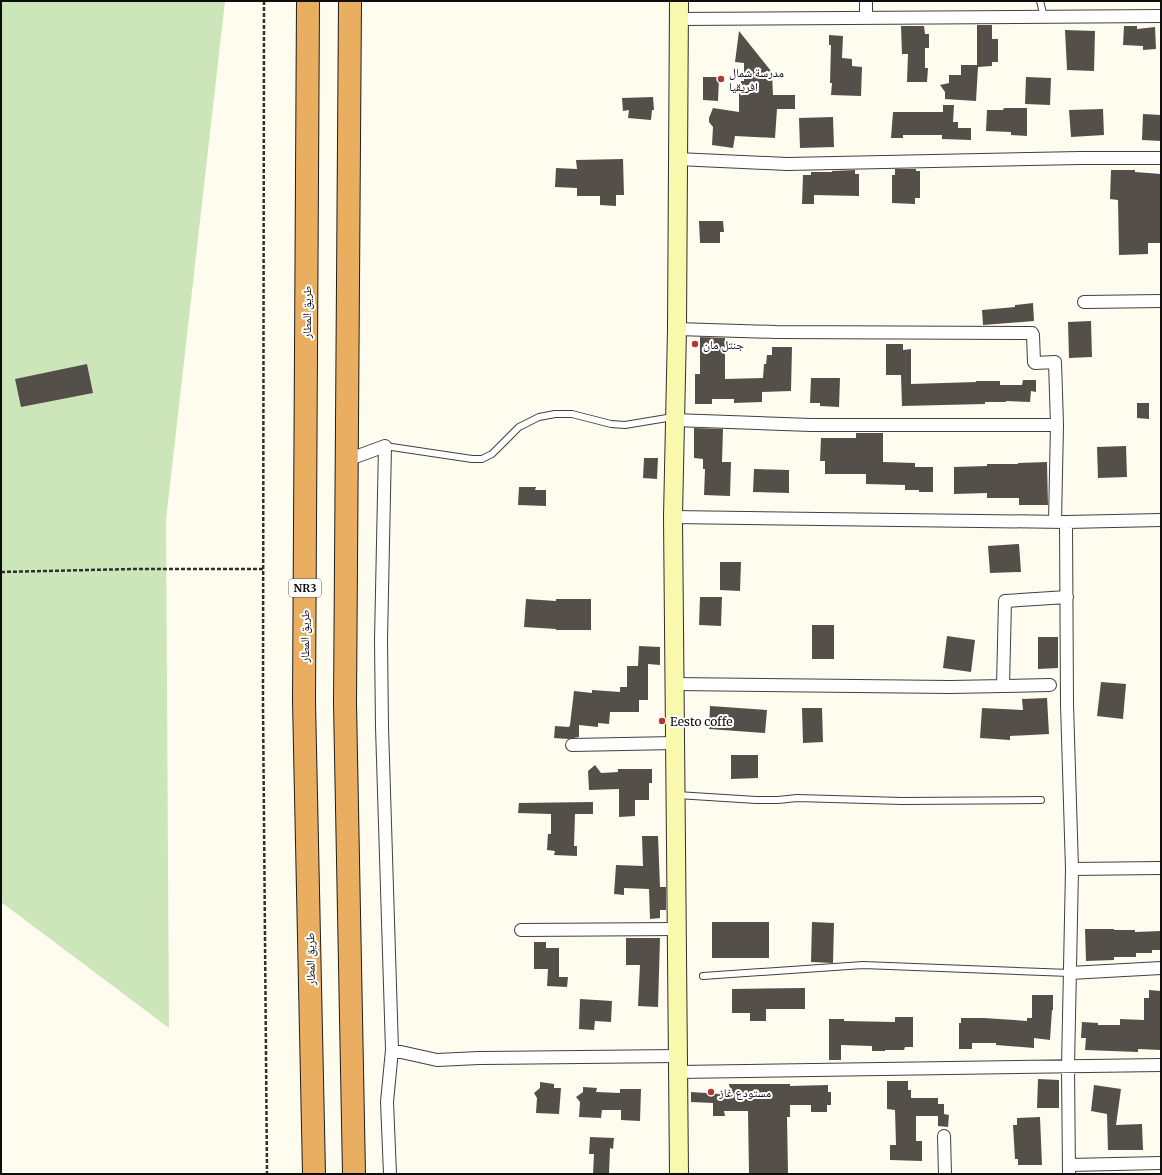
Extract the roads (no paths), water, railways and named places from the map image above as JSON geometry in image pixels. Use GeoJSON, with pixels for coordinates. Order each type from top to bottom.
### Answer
{"type":"FeatureCollection","features":[{"type":"Feature","properties":{"kind":"highway","name":"طريق المطار"},"geometry":{"type":"LineString","coordinates":[[308,1],[304,701],[314,1174]]}},
{"type":"Feature","properties":{"kind":"highway"},"geometry":{"type":"LineString","coordinates":[[350,1],[345,703],[354,1174]]}},
{"type":"Feature","properties":{"kind":"street"},"geometry":{"type":"LineString","coordinates":[[678,1174],[673,517],[677,329],[679,1]]}},
{"type":"Feature","properties":{"kind":"street"},"geometry":{"type":"LineString","coordinates":[[866,1],[866,18]]}},
{"type":"Feature","properties":{"kind":"street"},"geometry":{"type":"LineString","coordinates":[[679,19],[1161,16]]}},
{"type":"Feature","properties":{"kind":"street"},"geometry":{"type":"LineString","coordinates":[[677,160],[786,164],[1080,158],[1161,158]]}},
{"type":"Feature","properties":{"kind":"street"},"geometry":{"type":"LineString","coordinates":[[1084,302],[1161,300]]}},
{"type":"Feature","properties":{"kind":"street"},"geometry":{"type":"LineString","coordinates":[[677,329],[776,332],[1032,333],[1034,362],[1055,362],[1056,425],[1061,522],[1067,597],[1067,704],[1072,869],[1068,1066],[1069,1169],[1161,1163]]}},
{"type":"Feature","properties":{"kind":"street"},"geometry":{"type":"LineString","coordinates":[[674,419],[811,425],[1056,425]]}},
{"type":"Feature","properties":{"kind":"street"},"geometry":{"type":"LineString","coordinates":[[347,460],[385,446],[382,719],[392,1050],[387,1102],[390,1174]]}},
{"type":"Feature","properties":{"kind":"street"},"geometry":{"type":"LineString","coordinates":[[673,517],[1061,522],[1161,520]]}},
{"type":"Feature","properties":{"kind":"street"},"geometry":{"type":"LineString","coordinates":[[1003,686],[1005,601],[1067,597]]}},
{"type":"Feature","properties":{"kind":"street"},"geometry":{"type":"LineString","coordinates":[[675,684],[934,687],[1050,685]]}},
{"type":"Feature","properties":{"kind":"street"},"geometry":{"type":"LineString","coordinates":[[572,745],[675,743]]}},
{"type":"Feature","properties":{"kind":"street"},"geometry":{"type":"LineString","coordinates":[[1072,869],[1161,868]]}},
{"type":"Feature","properties":{"kind":"street"},"geometry":{"type":"LineString","coordinates":[[521,930],[677,929]]}},
{"type":"Feature","properties":{"kind":"street"},"geometry":{"type":"LineString","coordinates":[[1070,973],[1161,968]]}},
{"type":"Feature","properties":{"kind":"street"},"geometry":{"type":"LineString","coordinates":[[392,1050],[437,1060],[479,1058],[678,1064],[1161,1065]]}},
{"type":"Feature","properties":{"kind":"street"},"geometry":{"type":"LineString","coordinates":[[944,1136],[945,1174]]}},
{"type":"Feature","properties":{"kind":"lane"},"geometry":{"type":"LineString","coordinates":[[1040,1],[1044,17]]}},
{"type":"Feature","properties":{"kind":"lane"},"geometry":{"type":"LineString","coordinates":[[385,446],[472,459],[482,459],[492,454],[519,427],[539,417],[555,414],[572,414],[611,424],[625,425],[674,419]]}},
{"type":"Feature","properties":{"kind":"lane"},"geometry":{"type":"LineString","coordinates":[[676,794],[756,800],[797,798],[902,801],[1041,800]]}},
{"type":"Feature","properties":{"kind":"lane"},"geometry":{"type":"LineString","coordinates":[[703,976],[864,965],[1070,973]]}},
{"type":"Feature","properties":{"kind":"place","name":"مدرسة شمال افريقيا"},"geometry":{"type":"Point","coordinates":[721,79]}},
{"type":"Feature","properties":{"kind":"place","name":"جنتل مان"},"geometry":{"type":"Point","coordinates":[695,344]}},
{"type":"Feature","properties":{"kind":"place","name":"Eesto coffe"},"geometry":{"type":"Point","coordinates":[662,721]}},
{"type":"Feature","properties":{"kind":"place","name":"مستودع غاز"},"geometry":{"type":"Point","coordinates":[711,1092]}}]}
